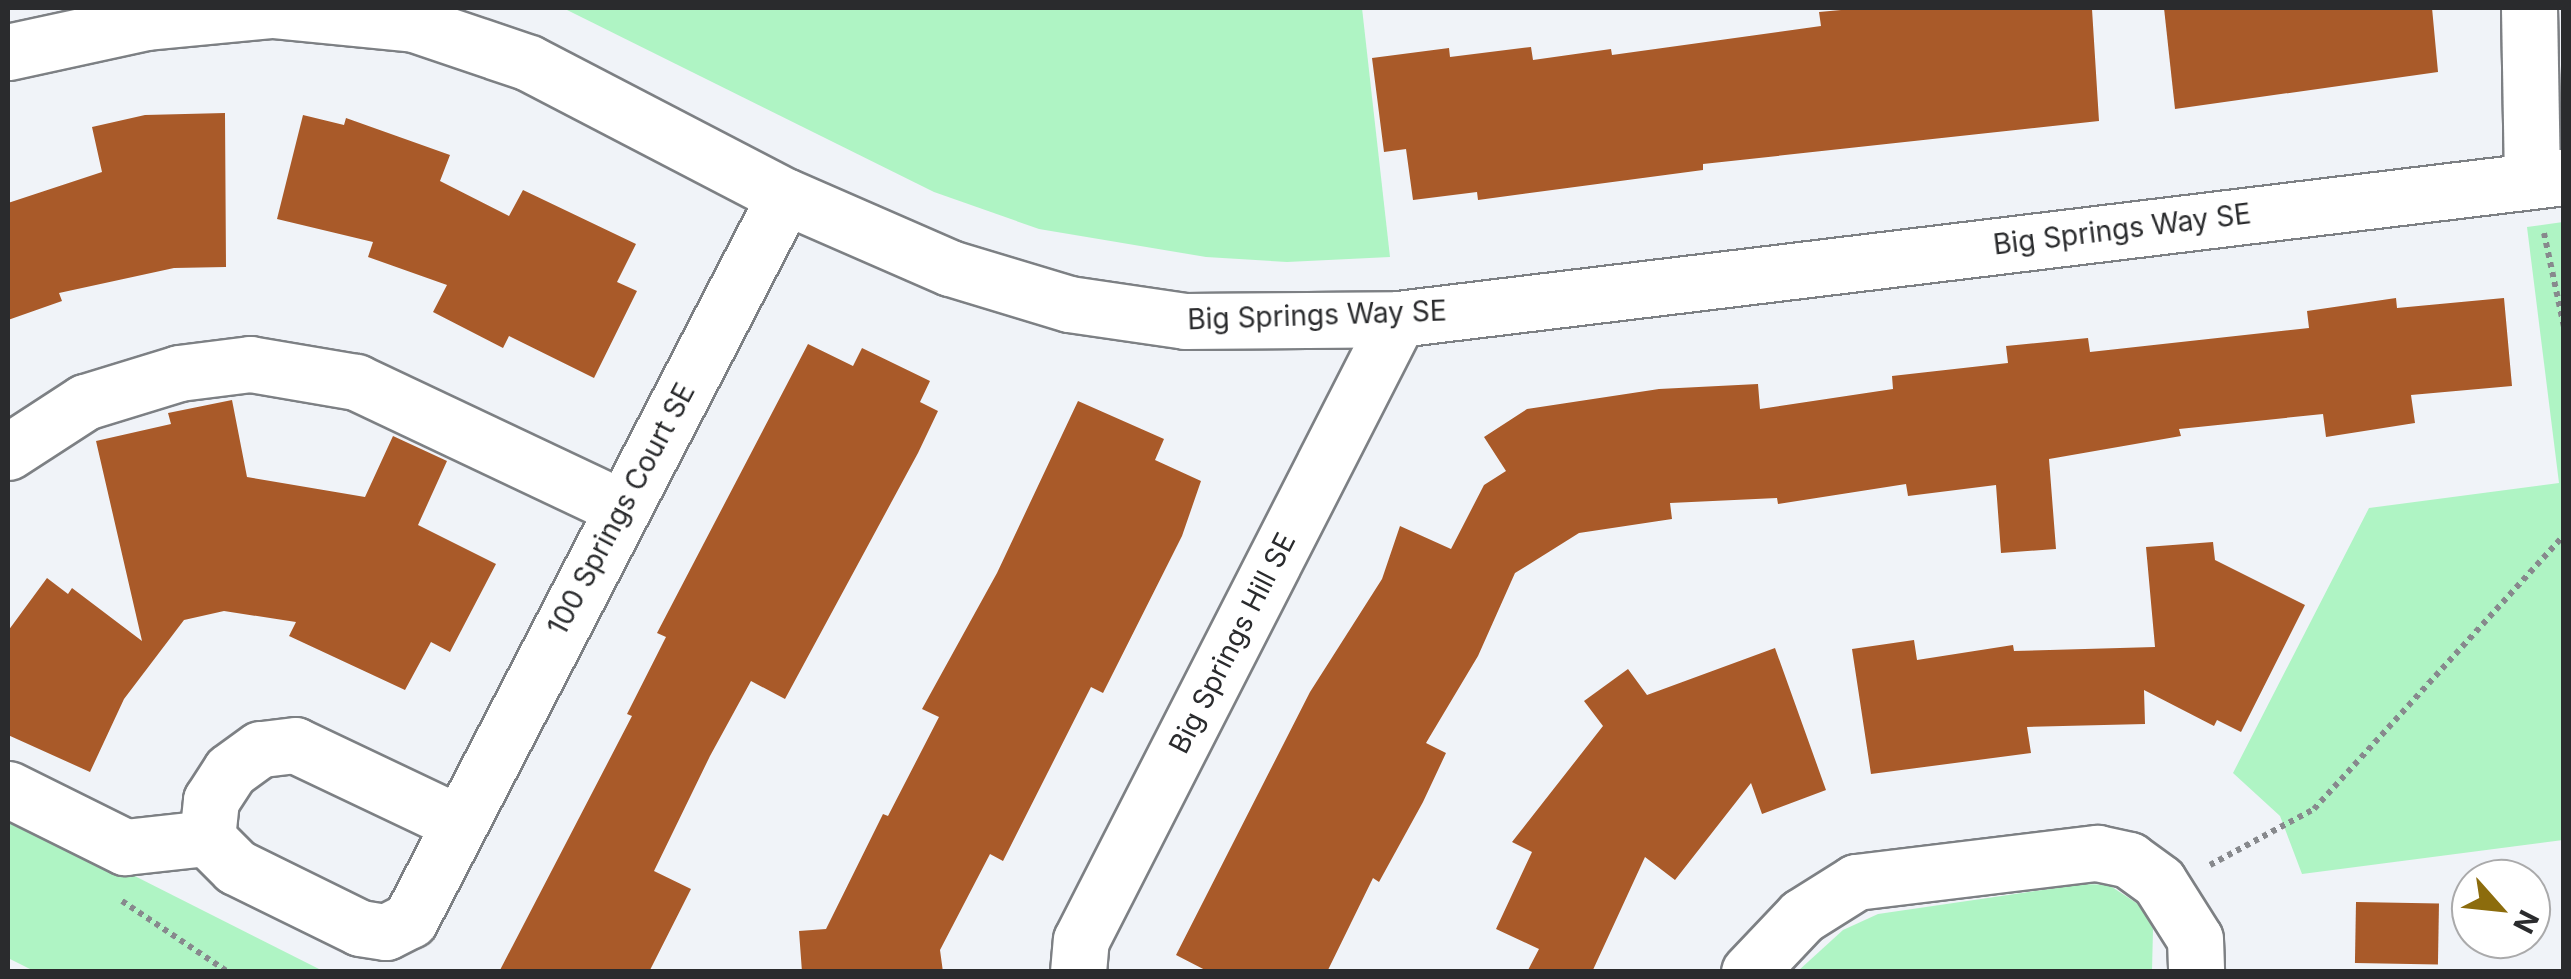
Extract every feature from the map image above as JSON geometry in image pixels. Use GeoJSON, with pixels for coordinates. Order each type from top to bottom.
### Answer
{"type":"FeatureCollection","features":[{"type":"Feature","properties":{"kind":"street"},"geometry":{"type":"LineString","coordinates":[[2529,8],[2548,177]]}},
{"type":"Feature","properties":{"kind":"street","name":"Big Springs Way SE"},"geometry":{"type":"LineString","coordinates":[[8,52],[148,22],[272,9],[414,24],[529,64],[786,196],[950,268],[1068,304],[1185,322],[1398,319],[2548,177]]}},
{"type":"Feature","properties":{"kind":"street","name":"100 Springs Court SE"},"geometry":{"type":"LineString","coordinates":[[207,838],[236,867],[360,928],[386,932],[410,920],[457,822],[786,196]]}},
{"type":"Feature","properties":{"kind":"street","name":"Big Springs Hill SE"},"geometry":{"type":"LineString","coordinates":[[1078,972],[1081,940],[1398,319]]}},
{"type":"Feature","properties":{"kind":"street"},"geometry":{"type":"LineString","coordinates":[[8,452],[86,402],[179,373],[250,364],[356,382],[622,508]]}},
{"type":"Feature","properties":{"kind":"street"},"geometry":{"type":"LineString","coordinates":[[8,789],[125,847],[207,838],[211,800],[230,771],[260,749],[294,745],[457,822]]}},
{"type":"Feature","properties":{"kind":"street"},"geometry":{"type":"LineString","coordinates":[[1749,972],[1802,916],[1856,882],[2096,854],[2129,860],[2164,890],[2195,938],[2196,972]]}},
{"type":"Feature","properties":{"kind":"path"},"geometry":{"type":"LineString","coordinates":[[2548,177],[2564,327]]}},
{"type":"Feature","properties":{"kind":"path"},"geometry":{"type":"LineString","coordinates":[[2164,890],[2314,810],[2564,535]]}},
{"type":"Feature","properties":{"kind":"path"},"geometry":{"type":"LineString","coordinates":[[109,895],[228,972]]}},
{"type":"Feature","properties":{"kind":"green space"},"geometry":{"type":"Polygon","coordinates":[[[563,8],[1362,8],[1390,257],[1287,262],[1206,257],[1039,229],[934,192],[563,8]]]}},
{"type":"Feature","properties":{"kind":"green space"},"geometry":{"type":"Polygon","coordinates":[[[2563,222],[2563,840],[2302,874],[2280,816],[2233,773],[2369,508],[2559,483],[2527,227],[2563,222]]]}},
{"type":"Feature","properties":{"kind":"green space"},"geometry":{"type":"Polygon","coordinates":[[[8,812],[323,971],[34,971],[8,958],[8,812]]]}},
{"type":"Feature","properties":{"kind":"green space"},"geometry":{"type":"Polygon","coordinates":[[[2084,884],[2109,885],[2141,906],[2153,929],[2152,971],[1798,971],[1843,930],[1878,914],[2084,884]]]}},
{"type":"Feature","properties":{"kind":"building"},"geometry":{"type":"Polygon","coordinates":[[[1863,8],[2092,9],[2099,121],[1703,164],[1703,170],[1478,200],[1477,192],[1413,200],[1406,149],[1384,152],[1372,58],[1449,48],[1450,57],[1531,47],[1533,60],[1611,49],[1612,55],[1821,26],[1819,12],[1863,8]]]}},
{"type":"Feature","properties":{"kind":"building"},"geometry":{"type":"Polygon","coordinates":[[[2164,8],[2432,8],[2438,72],[2175,109],[2164,8]]]}},
{"type":"Feature","properties":{"kind":"building"},"geometry":{"type":"Polygon","coordinates":[[[225,113],[226,267],[174,268],[59,293],[62,301],[8,320],[8,203],[102,172],[92,127],[145,115],[225,113]]]}},
{"type":"Feature","properties":{"kind":"building"},"geometry":{"type":"Polygon","coordinates":[[[303,115],[344,125],[346,118],[450,155],[440,181],[509,216],[523,190],[636,244],[617,282],[637,291],[594,378],[509,336],[503,348],[433,312],[447,285],[368,257],[373,242],[277,219],[303,115]]]}},
{"type":"Feature","properties":{"kind":"building"},"geometry":{"type":"Polygon","coordinates":[[[2396,298],[2397,308],[2504,298],[2512,386],[2411,395],[2415,423],[2326,437],[2323,414],[2179,429],[2181,436],[2049,459],[2056,549],[2001,553],[1996,485],[1908,496],[1906,484],[1778,504],[1777,498],[1670,503],[1672,519],[1579,533],[1515,573],[1478,656],[1426,743],[1446,753],[1423,802],[1379,882],[1373,878],[1327,972],[1209,972],[1176,955],[1310,692],[1382,579],[1400,526],[1451,549],[1484,485],[1506,471],[1484,437],[1527,409],[1659,389],[1758,384],[1760,409],[1893,389],[1892,376],[2008,363],[2006,346],[2088,338],[2090,352],[2309,328],[2307,311],[2396,298]]]}},
{"type":"Feature","properties":{"kind":"building"},"geometry":{"type":"Polygon","coordinates":[[[808,344],[853,366],[862,348],[930,381],[920,402],[938,411],[918,453],[785,699],[751,681],[710,756],[654,871],[691,889],[649,972],[499,972],[632,716],[627,714],[666,637],[657,633],[808,344]]]}},
{"type":"Feature","properties":{"kind":"building"},"geometry":{"type":"Polygon","coordinates":[[[232,400],[247,477],[365,497],[393,436],[447,461],[418,525],[496,564],[450,652],[431,642],[405,690],[289,636],[296,622],[224,611],[184,620],[124,699],[90,772],[8,735],[8,631],[47,578],[68,594],[72,588],[142,641],[96,441],[171,424],[168,413],[232,400]]]}},
{"type":"Feature","properties":{"kind":"building"},"geometry":{"type":"Polygon","coordinates":[[[1078,401],[1164,439],[1155,460],[1201,481],[1182,536],[1103,693],[1091,687],[1003,861],[990,854],[940,950],[943,972],[802,972],[799,931],[826,929],[883,814],[888,816],[939,717],[922,709],[997,573],[1078,401]]]}},
{"type":"Feature","properties":{"kind":"building"},"geometry":{"type":"Polygon","coordinates":[[[2213,542],[2215,560],[2305,605],[2241,732],[2217,720],[2214,726],[2144,690],[2145,724],[2027,727],[2031,753],[1871,774],[1852,649],[1914,640],[1917,660],[2013,645],[2014,651],[2155,647],[2146,547],[2213,542]]]}},
{"type":"Feature","properties":{"kind":"building"},"geometry":{"type":"Polygon","coordinates":[[[1775,648],[1826,790],[1762,814],[1751,783],[1675,880],[1645,857],[1592,972],[1527,972],[1539,949],[1496,929],[1532,852],[1512,842],[1603,726],[1584,701],[1628,669],[1647,695],[1775,648]]]}},
{"type":"Feature","properties":{"kind":"building"},"geometry":{"type":"Polygon","coordinates":[[[2356,902],[2439,903],[2438,964],[2355,963],[2356,902]]]}}]}
